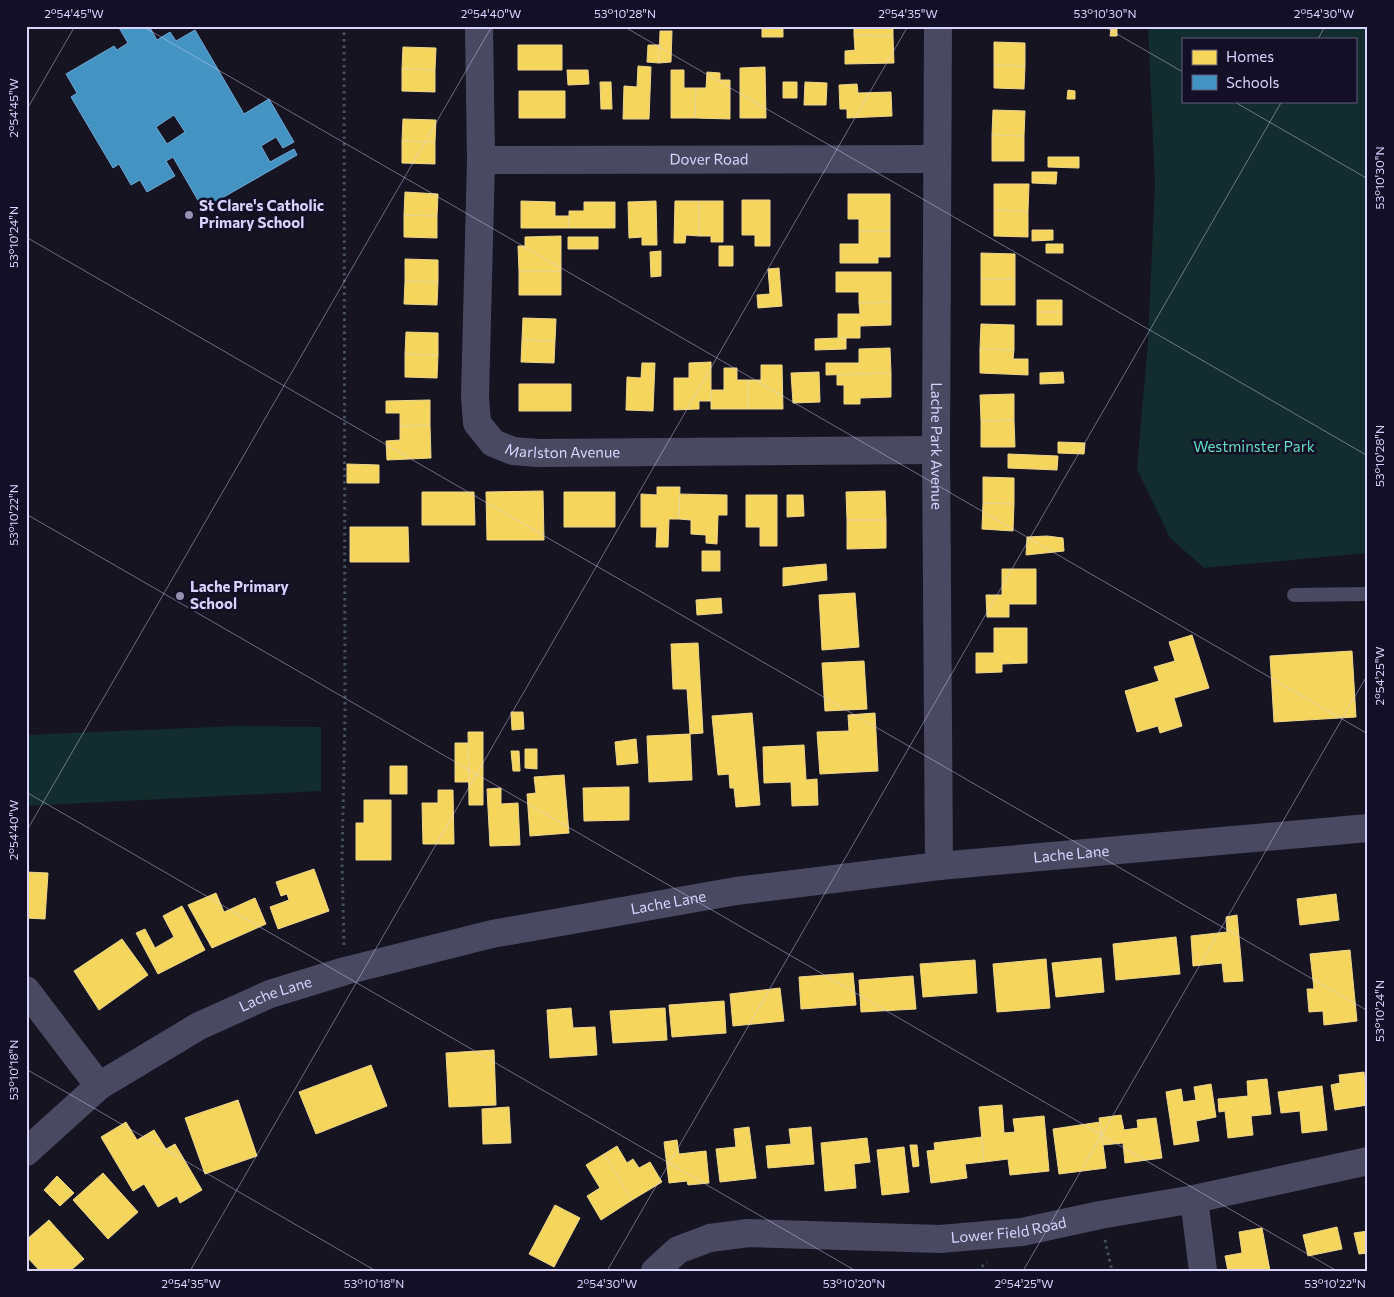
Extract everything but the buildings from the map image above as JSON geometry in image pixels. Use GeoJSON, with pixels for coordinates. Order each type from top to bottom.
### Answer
{"type":"FeatureCollection","features":[{"type":"Feature","properties":{"kind":"street","name":"Marlston Avenue"},"geometry":{"type":"LineString","coordinates":[[479,26],[481,160],[476,406],[477,423],[493,443],[513,452],[538,453],[936,450]]}},
{"type":"Feature","properties":{"kind":"street","name":"Lache Park Avenue"},"geometry":{"type":"LineString","coordinates":[[938,26],[936,450],[939,866]]}},
{"type":"Feature","properties":{"kind":"street","name":"Dover Road"},"geometry":{"type":"LineString","coordinates":[[481,160],[937,158]]}},
{"type":"Feature","properties":{"kind":"street","name":"Lache Lane"},"geometry":{"type":"LineString","coordinates":[[26,1152],[99,1086],[199,1026],[270,994],[345,970],[492,934],[736,891],[939,866],[1368,828]]}},
{"type":"Feature","properties":{"kind":"street"},"geometry":{"type":"LineString","coordinates":[[26,990],[99,1086]]}},
{"type":"Feature","properties":{"kind":"street","name":"Lower Field Road"},"geometry":{"type":"LineString","coordinates":[[654,1271],[678,1250],[710,1238],[748,1234],[940,1239],[1022,1232],[1100,1215],[1194,1199],[1368,1160]]}},
{"type":"Feature","properties":{"kind":"street"},"geometry":{"type":"LineString","coordinates":[[1194,1199],[1203,1271]]}},
{"type":"Feature","properties":{"kind":"lane"},"geometry":{"type":"LineString","coordinates":[[1294,595],[1368,594]]}},
{"type":"Feature","properties":{"kind":"path"},"geometry":{"type":"LineString","coordinates":[[344,26],[345,716],[342,860],[345,970]]}},
{"type":"Feature","properties":{"kind":"green space","name":"Westminster Park"},"geometry":{"type":"Polygon","coordinates":[[[1148,26],[1368,26],[1368,553],[1204,568],[1170,538],[1137,469],[1148,341],[1155,184],[1148,26]]]}},
{"type":"Feature","properties":{"kind":"green space"},"geometry":{"type":"Polygon","coordinates":[[[236,726],[321,727],[321,791],[26,806],[26,735],[236,726]]]}},
{"type":"Feature","properties":{"kind":"place","name":"St Clare's Catholic Primary School"},"geometry":{"type":"Point","coordinates":[189,215]}},
{"type":"Feature","properties":{"kind":"place","name":"Lache Primary School"},"geometry":{"type":"Point","coordinates":[180,596]}}]}
